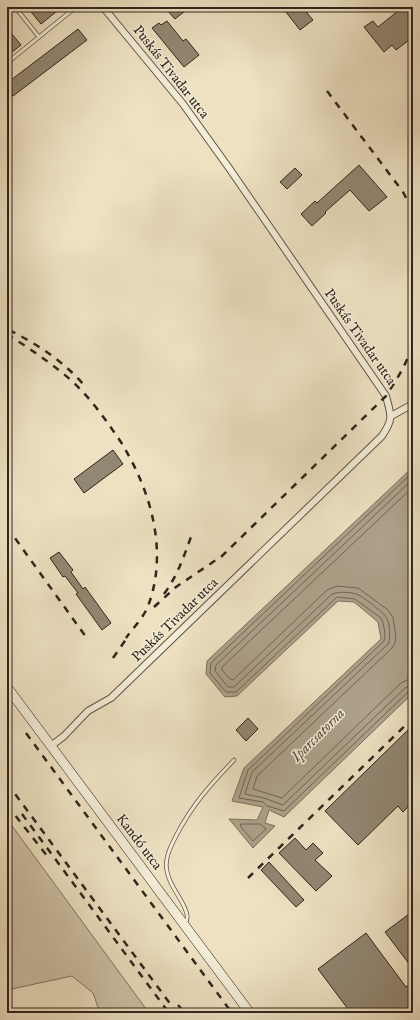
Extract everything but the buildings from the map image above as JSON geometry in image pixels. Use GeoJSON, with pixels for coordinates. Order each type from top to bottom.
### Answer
{"type":"FeatureCollection","features":[{"type":"Feature","properties":{"kind":"street","name":"Puskás Tivadar utca"},"geometry":{"type":"LineString","coordinates":[[51,746],[64,736],[88,711],[111,698],[382,436],[390,425],[391,416],[386,396],[229,168],[183,104],[103,7]]}},
{"type":"Feature","properties":{"kind":"street"},"geometry":{"type":"LineString","coordinates":[[391,416],[413,404]]}},
{"type":"Feature","properties":{"kind":"street","name":"Kandó utca"},"geometry":{"type":"LineString","coordinates":[[7,687],[250,1013]]}},
{"type":"Feature","properties":{"kind":"lane"},"geometry":{"type":"LineString","coordinates":[[15,7],[39,37]]}},
{"type":"Feature","properties":{"kind":"lane"},"geometry":{"type":"LineString","coordinates":[[7,63],[76,7]]}},
{"type":"Feature","properties":{"kind":"lane"},"geometry":{"type":"LineString","coordinates":[[184,926],[188,917],[186,910],[173,888],[167,871],[167,860],[171,846],[184,821],[197,801],[234,760]]}},
{"type":"Feature","properties":{"kind":"shaded area"},"geometry":{"type":"Polygon","coordinates":[[[7,819],[149,1013],[100,1013],[93,993],[72,976],[7,990],[7,819]]]}},
{"type":"Feature","properties":{"kind":"water","name":"Iparcsatorna"},"geometry":{"type":"Polygon","coordinates":[[[413,467],[413,693],[284,817],[269,810],[265,823],[275,826],[253,848],[229,819],[257,820],[263,807],[232,801],[244,768],[381,639],[378,622],[354,602],[338,601],[237,696],[225,697],[206,674],[207,661],[413,467]]]}},
{"type":"Feature","properties":{"kind":"railway"},"geometry":{"type":"LineString","coordinates":[[327,91],[403,192],[413,211]]}},
{"type":"Feature","properties":{"kind":"railway"},"geometry":{"type":"LineString","coordinates":[[9,330],[30,341],[49,354],[67,368],[84,385]]}},
{"type":"Feature","properties":{"kind":"railway"},"geometry":{"type":"LineString","coordinates":[[7,334],[57,369],[73,382],[93,403],[122,443],[143,486],[154,525],[157,546],[157,566],[154,586],[148,606],[126,638]]}},
{"type":"Feature","properties":{"kind":"railway"},"geometry":{"type":"LineString","coordinates":[[154,607],[176,587],[222,556],[386,396],[405,364],[413,343]]}},
{"type":"Feature","properties":{"kind":"railway"},"geometry":{"type":"LineString","coordinates":[[7,501],[13,509]]}},
{"type":"Feature","properties":{"kind":"railway"},"geometry":{"type":"LineString","coordinates":[[7,527],[86,637]]}},
{"type":"Feature","properties":{"kind":"railway"},"geometry":{"type":"LineString","coordinates":[[164,594],[177,572],[192,534]]}},
{"type":"Feature","properties":{"kind":"railway"},"geometry":{"type":"LineString","coordinates":[[113,658],[129,635]]}},
{"type":"Feature","properties":{"kind":"railway"},"geometry":{"type":"LineString","coordinates":[[248,878],[413,718]]}},
{"type":"Feature","properties":{"kind":"railway"},"geometry":{"type":"LineString","coordinates":[[26,733],[232,1013]]}},
{"type":"Feature","properties":{"kind":"railway"},"geometry":{"type":"LineString","coordinates":[[7,783],[177,1013]]}},
{"type":"Feature","properties":{"kind":"railway"},"geometry":{"type":"LineString","coordinates":[[7,805],[48,857]]}},
{"type":"Feature","properties":{"kind":"railway"},"geometry":{"type":"LineString","coordinates":[[22,814],[169,1013]]}},
{"type":"Feature","properties":{"kind":"railway"},"geometry":{"type":"LineString","coordinates":[[178,1005],[185,1013]]}}]}
